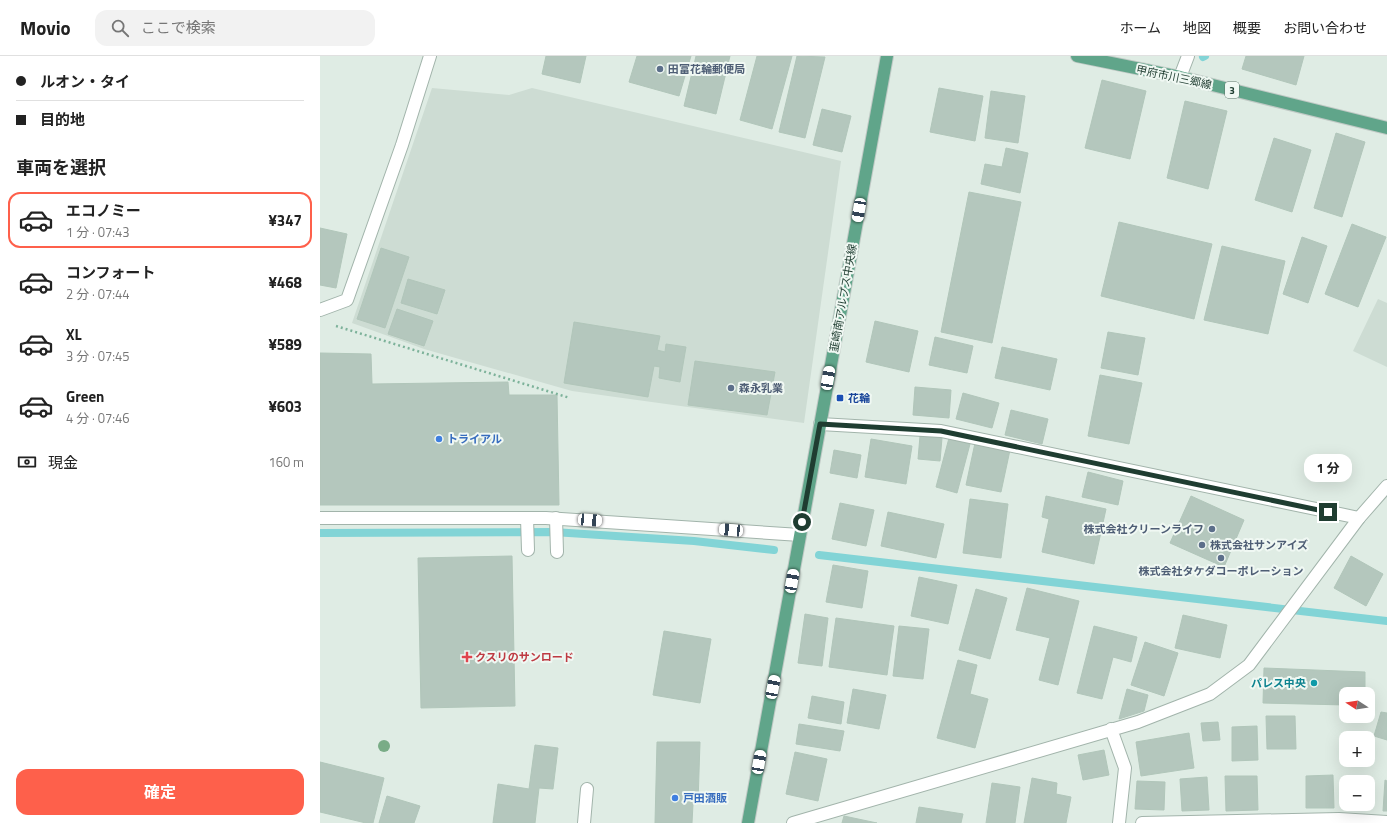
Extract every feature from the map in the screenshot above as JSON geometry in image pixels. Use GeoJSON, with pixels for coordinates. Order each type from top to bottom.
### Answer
{"type":"FeatureCollection","features":[{"type":"Feature","properties":{"kind":"main road","name":"韮崎南アルプス中央線"},"geometry":{"type":"LineString","coordinates":[[748,823],[887,56]]}},
{"type":"Feature","properties":{"kind":"main road","name":"甲府市川三郷線"},"geometry":{"type":"LineString","coordinates":[[1077,56],[1180,77],[1387,128]]}},
{"type":"Feature","properties":{"kind":"street"},"geometry":{"type":"LineString","coordinates":[[320,310],[347,300],[402,145],[430,56]]}},
{"type":"Feature","properties":{"kind":"street"},"geometry":{"type":"LineString","coordinates":[[1180,77],[1188,56]]}},
{"type":"Feature","properties":{"kind":"street"},"geometry":{"type":"LineString","coordinates":[[820,424],[941,431],[1359,518]]}},
{"type":"Feature","properties":{"kind":"street"},"geometry":{"type":"LineString","coordinates":[[793,823],[1138,722],[1210,694],[1249,665],[1359,518],[1387,486]]}},
{"type":"Feature","properties":{"kind":"street"},"geometry":{"type":"LineString","coordinates":[[320,518],[556,518],[800,535]]}},
{"type":"Feature","properties":{"kind":"street"},"geometry":{"type":"LineString","coordinates":[[527,518],[528,550]]}},
{"type":"Feature","properties":{"kind":"street"},"geometry":{"type":"LineString","coordinates":[[556,518],[557,552]]}},
{"type":"Feature","properties":{"kind":"street"},"geometry":{"type":"LineString","coordinates":[[1111,729],[1125,768],[1120,823]]}},
{"type":"Feature","properties":{"kind":"street"},"geometry":{"type":"LineString","coordinates":[[584,823],[587,789]]}},
{"type":"Feature","properties":{"kind":"street"},"geometry":{"type":"LineString","coordinates":[[1142,823],[1339,819],[1387,822]]}},
{"type":"Feature","properties":{"kind":"path"},"geometry":{"type":"LineString","coordinates":[[335,326],[570,398]]}},
{"type":"Feature","properties":{"kind":"shaded area"},"geometry":{"type":"Polygon","coordinates":[[[432,88],[509,95],[532,88],[841,161],[804,423],[572,391],[424,349],[352,323],[432,88]]]}},
{"type":"Feature","properties":{"kind":"shaded area"},"geometry":{"type":"Polygon","coordinates":[[[1378,299],[1387,303],[1387,367],[1353,351],[1378,299]]]}},
{"type":"Feature","properties":{"kind":"building"},"geometry":{"type":"Polygon","coordinates":[[[546,56],[586,56],[580,83],[542,74],[546,56]]]}},
{"type":"Feature","properties":{"kind":"building","name":"田富花輪郵便局"},"geometry":{"type":"Polygon","coordinates":[[[637,56],[691,56],[679,96],[629,82],[637,56]]]}},
{"type":"Feature","properties":{"kind":"building"},"geometry":{"type":"Polygon","coordinates":[[[696,56],[730,56],[716,114],[684,106],[696,56]]]}},
{"type":"Feature","properties":{"kind":"building"},"geometry":{"type":"Polygon","coordinates":[[[757,56],[792,56],[772,129],[740,120],[757,56]]]}},
{"type":"Feature","properties":{"kind":"building"},"geometry":{"type":"Polygon","coordinates":[[[797,56],[825,57],[805,138],[779,132],[797,56]]]}},
{"type":"Feature","properties":{"kind":"building"},"geometry":{"type":"Polygon","coordinates":[[[1246,56],[1304,56],[1296,85],[1242,69],[1246,56]]]}},
{"type":"Feature","properties":{"kind":"building"},"geometry":{"type":"Polygon","coordinates":[[[1102,80],[1146,91],[1130,159],[1085,148],[1102,80]]]}},
{"type":"Feature","properties":{"kind":"building"},"geometry":{"type":"Polygon","coordinates":[[[939,88],[983,96],[975,141],[930,132],[939,88]]]}},
{"type":"Feature","properties":{"kind":"building"},"geometry":{"type":"Polygon","coordinates":[[[991,91],[1025,96],[1018,143],[985,138],[991,91]]]}},
{"type":"Feature","properties":{"kind":"building"},"geometry":{"type":"Polygon","coordinates":[[[1185,101],[1227,111],[1208,189],[1167,178],[1185,101]]]}},
{"type":"Feature","properties":{"kind":"building"},"geometry":{"type":"Polygon","coordinates":[[[822,109],[851,116],[842,152],[813,145],[822,109]]]}},
{"type":"Feature","properties":{"kind":"building"},"geometry":{"type":"Polygon","coordinates":[[[1336,133],[1365,142],[1342,217],[1314,208],[1336,133]]]}},
{"type":"Feature","properties":{"kind":"building"},"geometry":{"type":"Polygon","coordinates":[[[1274,138],[1311,150],[1292,212],[1255,200],[1274,138]]]}},
{"type":"Feature","properties":{"kind":"building"},"geometry":{"type":"Polygon","coordinates":[[[1006,148],[1028,153],[1020,193],[981,184],[985,164],[1002,167],[1006,148]]]}},
{"type":"Feature","properties":{"kind":"building"},"geometry":{"type":"Polygon","coordinates":[[[969,192],[1021,202],[992,343],[941,332],[969,192]]]}},
{"type":"Feature","properties":{"kind":"building"},"geometry":{"type":"Polygon","coordinates":[[[1119,222],[1212,244],[1194,319],[1101,296],[1119,222]]]}},
{"type":"Feature","properties":{"kind":"building"},"geometry":{"type":"Polygon","coordinates":[[[1352,224],[1386,237],[1358,307],[1325,294],[1352,224]]]}},
{"type":"Feature","properties":{"kind":"building"},"geometry":{"type":"Polygon","coordinates":[[[320,228],[347,234],[336,288],[320,285],[320,228]]]}},
{"type":"Feature","properties":{"kind":"building"},"geometry":{"type":"Polygon","coordinates":[[[1302,237],[1327,246],[1308,303],[1283,294],[1302,237]]]}},
{"type":"Feature","properties":{"kind":"building"},"geometry":{"type":"Polygon","coordinates":[[[1222,246],[1285,261],[1268,334],[1204,320],[1222,246]]]}},
{"type":"Feature","properties":{"kind":"building"},"geometry":{"type":"Polygon","coordinates":[[[381,248],[409,257],[385,328],[357,319],[381,248]]]}},
{"type":"Feature","properties":{"kind":"building"},"geometry":{"type":"Polygon","coordinates":[[[408,279],[445,290],[437,314],[401,303],[408,279]]]}},
{"type":"Feature","properties":{"kind":"building"},"geometry":{"type":"Polygon","coordinates":[[[397,309],[433,321],[424,346],[388,334],[397,309]]]}},
{"type":"Feature","properties":{"kind":"building"},"geometry":{"type":"Polygon","coordinates":[[[875,321],[918,331],[909,372],[866,362],[875,321]]]}},
{"type":"Feature","properties":{"kind":"building"},"geometry":{"type":"Polygon","coordinates":[[[574,322],[660,336],[657,350],[665,352],[666,344],[686,347],[680,382],[659,378],[660,367],[654,366],[648,397],[564,383],[574,322]]]}},
{"type":"Feature","properties":{"kind":"building"},"geometry":{"type":"Polygon","coordinates":[[[1108,332],[1145,338],[1138,375],[1101,368],[1108,332]]]}},
{"type":"Feature","properties":{"kind":"building"},"geometry":{"type":"Polygon","coordinates":[[[935,337],[973,346],[967,373],[929,365],[935,337]]]}},
{"type":"Feature","properties":{"kind":"building"},"geometry":{"type":"Polygon","coordinates":[[[1002,347],[1057,359],[1050,390],[995,378],[1002,347]]]}},
{"type":"Feature","properties":{"kind":"building","name":"トライアル"},"geometry":{"type":"Polygon","coordinates":[[[320,353],[371,354],[372,384],[508,382],[509,395],[557,395],[559,505],[320,505],[320,353]]]}},
{"type":"Feature","properties":{"kind":"building","name":"森永乳業"},"geometry":{"type":"Polygon","coordinates":[[[695,361],[775,372],[767,415],[688,405],[695,361]]]}},
{"type":"Feature","properties":{"kind":"building"},"geometry":{"type":"Polygon","coordinates":[[[1100,375],[1142,383],[1129,444],[1088,436],[1100,375]]]}},
{"type":"Feature","properties":{"kind":"building"},"geometry":{"type":"Polygon","coordinates":[[[915,387],[951,390],[949,418],[913,415],[915,387]]]}},
{"type":"Feature","properties":{"kind":"building"},"geometry":{"type":"Polygon","coordinates":[[[963,393],[999,403],[992,428],[956,419],[963,393]]]}},
{"type":"Feature","properties":{"kind":"building"},"geometry":{"type":"Polygon","coordinates":[[[1011,410],[1048,419],[1042,444],[1005,435],[1011,410]]]}},
{"type":"Feature","properties":{"kind":"building"},"geometry":{"type":"Polygon","coordinates":[[[920,436],[942,438],[940,461],[918,459],[920,436]]]}},
{"type":"Feature","properties":{"kind":"building"},"geometry":{"type":"Polygon","coordinates":[[[949,438],[970,444],[957,493],[936,487],[949,438]]]}},
{"type":"Feature","properties":{"kind":"building"},"geometry":{"type":"Polygon","coordinates":[[[871,439],[912,446],[906,484],[865,477],[871,439]]]}},
{"type":"Feature","properties":{"kind":"building"},"geometry":{"type":"Polygon","coordinates":[[[975,443],[1010,450],[1001,492],[966,485],[975,443]]]}},
{"type":"Feature","properties":{"kind":"building"},"geometry":{"type":"Polygon","coordinates":[[[834,450],[861,455],[857,478],[830,473],[834,450]]]}},
{"type":"Feature","properties":{"kind":"building"},"geometry":{"type":"Polygon","coordinates":[[[1088,472],[1123,481],[1118,505],[1082,497],[1088,472]]]}},
{"type":"Feature","properties":{"kind":"building"},"geometry":{"type":"Polygon","coordinates":[[[1046,496],[1106,509],[1094,564],[1042,552],[1049,519],[1042,517],[1046,496]]]}},
{"type":"Feature","properties":{"kind":"building"},"geometry":{"type":"Polygon","coordinates":[[[1191,496],[1244,520],[1224,567],[1170,543],[1191,496]]]}},
{"type":"Feature","properties":{"kind":"building"},"geometry":{"type":"Polygon","coordinates":[[[970,499],[1008,504],[1001,558],[963,553],[970,499]]]}},
{"type":"Feature","properties":{"kind":"building"},"geometry":{"type":"Polygon","coordinates":[[[840,503],[874,510],[866,546],[832,539],[840,503]]]}},
{"type":"Feature","properties":{"kind":"building"},"geometry":{"type":"Polygon","coordinates":[[[888,512],[944,524],[936,558],[881,546],[888,512]]]}},
{"type":"Feature","properties":{"kind":"building","name":"クスリのサンロード"},"geometry":{"type":"Polygon","coordinates":[[[512,556],[515,706],[421,708],[418,558],[512,556]]]}},
{"type":"Feature","properties":{"kind":"building"},"geometry":{"type":"Polygon","coordinates":[[[1351,556],[1383,574],[1366,606],[1334,588],[1351,556]]]}},
{"type":"Feature","properties":{"kind":"building"},"geometry":{"type":"Polygon","coordinates":[[[833,565],[868,571],[862,608],[826,602],[833,565]]]}},
{"type":"Feature","properties":{"kind":"building"},"geometry":{"type":"Polygon","coordinates":[[[919,577],[957,585],[948,624],[911,616],[919,577]]]}},
{"type":"Feature","properties":{"kind":"building"},"geometry":{"type":"Polygon","coordinates":[[[1027,588],[1079,601],[1058,685],[1039,680],[1050,638],[1016,630],[1027,588]]]}},
{"type":"Feature","properties":{"kind":"building"},"geometry":{"type":"Polygon","coordinates":[[[976,589],[1007,598],[990,659],[959,650],[976,589]]]}},
{"type":"Feature","properties":{"kind":"building"},"geometry":{"type":"Polygon","coordinates":[[[805,614],[828,618],[822,666],[798,663],[805,614]]]}},
{"type":"Feature","properties":{"kind":"building"},"geometry":{"type":"Polygon","coordinates":[[[1183,615],[1227,625],[1220,658],[1175,648],[1183,615]]]}},
{"type":"Feature","properties":{"kind":"building"},"geometry":{"type":"Polygon","coordinates":[[[836,618],[894,626],[887,675],[829,667],[836,618]]]}},
{"type":"Feature","properties":{"kind":"building"},"geometry":{"type":"Polygon","coordinates":[[[899,626],[929,629],[923,679],[893,676],[899,626]]]}},
{"type":"Feature","properties":{"kind":"building"},"geometry":{"type":"Polygon","coordinates":[[[1094,626],[1137,637],[1131,662],[1113,657],[1102,699],[1077,693],[1094,626]]]}},
{"type":"Feature","properties":{"kind":"building"},"geometry":{"type":"Polygon","coordinates":[[[664,631],[711,639],[700,703],[653,695],[664,631]]]}},
{"type":"Feature","properties":{"kind":"building"},"geometry":{"type":"Polygon","coordinates":[[[1145,642],[1178,653],[1164,696],[1131,685],[1145,642]]]}},
{"type":"Feature","properties":{"kind":"building"},"geometry":{"type":"Polygon","coordinates":[[[958,660],[977,665],[970,694],[988,699],[975,748],[937,738],[958,660]]]}},
{"type":"Feature","properties":{"kind":"building","name":"パレス中央"},"geometry":{"type":"Polygon","coordinates":[[[1264,668],[1365,672],[1365,687],[1339,687],[1339,705],[1263,703],[1264,668]]]}},
{"type":"Feature","properties":{"kind":"building"},"geometry":{"type":"Polygon","coordinates":[[[853,689],[886,695],[879,729],[847,723],[853,689]]]}},
{"type":"Feature","properties":{"kind":"building"},"geometry":{"type":"Polygon","coordinates":[[[1127,689],[1148,695],[1144,711],[1119,719],[1127,689]]]}},
{"type":"Feature","properties":{"kind":"building"},"geometry":{"type":"Polygon","coordinates":[[[812,696],[844,702],[841,724],[808,718],[812,696]]]}},
{"type":"Feature","properties":{"kind":"building"},"geometry":{"type":"Polygon","coordinates":[[[1381,712],[1387,713],[1387,740],[1375,736],[1381,712]]]}},
{"type":"Feature","properties":{"kind":"building"},"geometry":{"type":"Polygon","coordinates":[[[1266,716],[1295,716],[1296,749],[1267,749],[1266,716]]]}},
{"type":"Feature","properties":{"kind":"building"},"geometry":{"type":"Polygon","coordinates":[[[1218,722],[1220,740],[1203,741],[1201,723],[1218,722]]]}},
{"type":"Feature","properties":{"kind":"building"},"geometry":{"type":"Polygon","coordinates":[[[799,724],[844,731],[840,751],[796,744],[799,724]]]}},
{"type":"Feature","properties":{"kind":"building"},"geometry":{"type":"Polygon","coordinates":[[[1257,726],[1258,760],[1232,761],[1232,727],[1257,726]]]}},
{"type":"Feature","properties":{"kind":"building"},"geometry":{"type":"Polygon","coordinates":[[[1189,733],[1194,768],[1141,776],[1136,742],[1189,733]]]}},
{"type":"Feature","properties":{"kind":"building"},"geometry":{"type":"Polygon","coordinates":[[[657,742],[700,742],[698,803],[693,804],[692,823],[655,823],[657,742]]]}},
{"type":"Feature","properties":{"kind":"building"},"geometry":{"type":"Polygon","coordinates":[[[535,745],[558,748],[553,789],[539,788],[535,823],[493,823],[498,784],[529,789],[535,745]]]}},
{"type":"Feature","properties":{"kind":"building"},"geometry":{"type":"Polygon","coordinates":[[[1104,750],[1109,775],[1083,780],[1078,755],[1104,750]]]}},
{"type":"Feature","properties":{"kind":"building"},"geometry":{"type":"Polygon","coordinates":[[[795,752],[827,759],[818,801],[786,794],[795,752]]]}},
{"type":"Feature","properties":{"kind":"building"},"geometry":{"type":"Polygon","coordinates":[[[320,762],[384,778],[373,823],[366,823],[320,812],[320,762]]]}},
{"type":"Feature","properties":{"kind":"building"},"geometry":{"type":"Polygon","coordinates":[[[1333,775],[1334,808],[1306,808],[1306,776],[1333,775]]]}},
{"type":"Feature","properties":{"kind":"building"},"geometry":{"type":"Polygon","coordinates":[[[1225,776],[1257,776],[1258,810],[1226,811],[1225,776]]]}},
{"type":"Feature","properties":{"kind":"building"},"geometry":{"type":"Polygon","coordinates":[[[1207,777],[1209,810],[1182,811],[1180,779],[1207,777]]]}},
{"type":"Feature","properties":{"kind":"building"},"geometry":{"type":"Polygon","coordinates":[[[1032,778],[1057,783],[1056,794],[1071,797],[1066,823],[1024,823],[1032,778]]]}},
{"type":"Feature","properties":{"kind":"building"},"geometry":{"type":"Polygon","coordinates":[[[1385,780],[1387,781],[1387,811],[1383,811],[1385,780]]]}},
{"type":"Feature","properties":{"kind":"building"},"geometry":{"type":"Polygon","coordinates":[[[1137,781],[1165,782],[1164,810],[1135,809],[1137,781]]]}},
{"type":"Feature","properties":{"kind":"building"},"geometry":{"type":"Polygon","coordinates":[[[992,783],[1020,787],[1015,823],[986,823],[992,783]]]}},
{"type":"Feature","properties":{"kind":"building"},"geometry":{"type":"Polygon","coordinates":[[[387,796],[420,806],[414,823],[379,823],[387,796]]]}},
{"type":"Feature","properties":{"kind":"building"},"geometry":{"type":"Polygon","coordinates":[[[919,807],[963,814],[961,823],[916,823],[919,807]]]}},
{"type":"Feature","properties":{"kind":"building"},"geometry":{"type":"Polygon","coordinates":[[[844,816],[877,823],[842,823],[844,816]]]}},
{"type":"Feature","properties":{"kind":"waterway"},"geometry":{"type":"LineString","coordinates":[[320,533],[553,532],[694,541],[774,550]]}},
{"type":"Feature","properties":{"kind":"waterway"},"geometry":{"type":"LineString","coordinates":[[819,555],[1387,621]]}},
{"type":"Feature","properties":{"kind":"place","name":"田富花輪郵便局"},"geometry":{"type":"Point","coordinates":[660,69]}},
{"type":"Feature","properties":{"kind":"place","name":"森永乳業"},"geometry":{"type":"Point","coordinates":[731,388]}},
{"type":"Feature","properties":{"kind":"place","name":"花輪"},"geometry":{"type":"Point","coordinates":[840,398]}},
{"type":"Feature","properties":{"kind":"place","name":"トライアル"},"geometry":{"type":"Point","coordinates":[439,439]}},
{"type":"Feature","properties":{"kind":"place","name":"株式会社クリーンライフ"},"geometry":{"type":"Point","coordinates":[1212,529]}},
{"type":"Feature","properties":{"kind":"place","name":"株式会社サンアイズ"},"geometry":{"type":"Point","coordinates":[1202,545]}},
{"type":"Feature","properties":{"kind":"place","name":"株式会社タケダコーポレーション"},"geometry":{"type":"Point","coordinates":[1221,558]}},
{"type":"Feature","properties":{"kind":"place","name":"クスリのサンロード"},"geometry":{"type":"Point","coordinates":[467,657]}},
{"type":"Feature","properties":{"kind":"place","name":"パレス中央"},"geometry":{"type":"Point","coordinates":[1314,683]}},
{"type":"Feature","properties":{"kind":"place","name":"戸田酒販"},"geometry":{"type":"Point","coordinates":[675,798]}},
{"type":"Feature","properties":{"kind":"route"},"geometry":{"type":"LineString","coordinates":[[802,522],[820,424],[941,431],[1328,512]]}}]}
